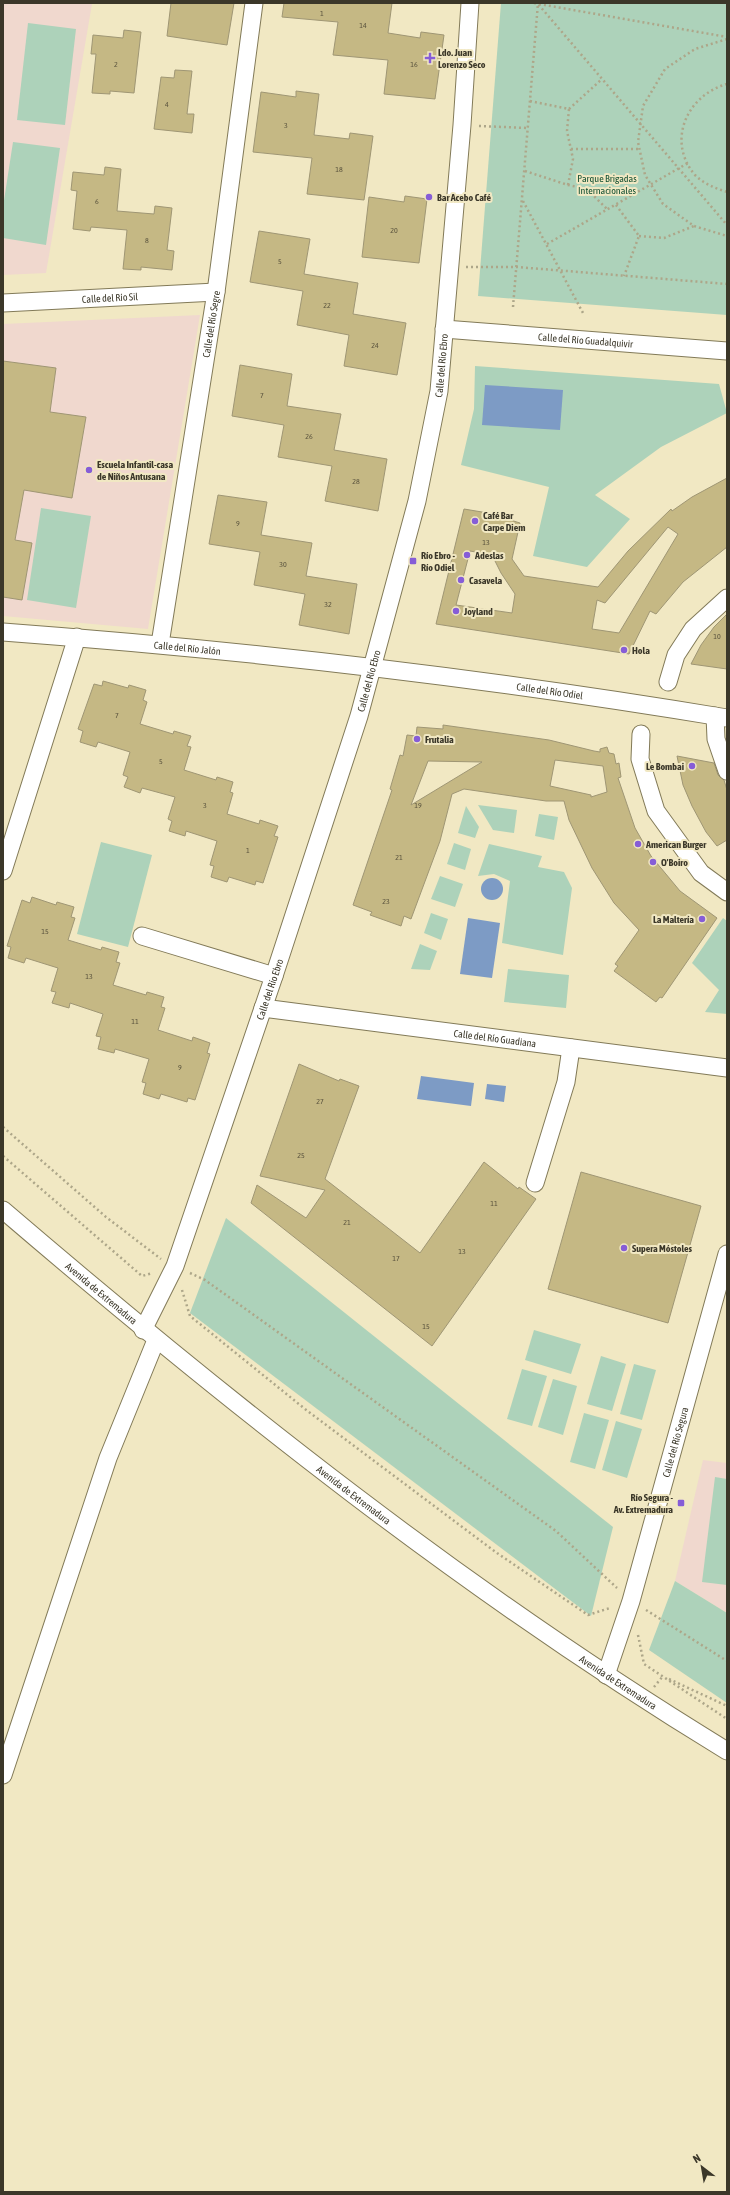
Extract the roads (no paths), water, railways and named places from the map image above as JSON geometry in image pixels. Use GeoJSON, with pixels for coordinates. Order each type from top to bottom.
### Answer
{"type":"FeatureCollection","features":[{"type":"Feature","properties":{"kind":"street","name":"Calle del Río Segre"},"geometry":{"type":"LineString","coordinates":[[160,644],[216,292],[254,3]]}},
{"type":"Feature","properties":{"kind":"street","name":"Calle del Río Ebro"},"geometry":{"type":"LineString","coordinates":[[3,1775],[108,1458],[274,976],[359,716],[372,668],[427,456],[439,391],[462,125],[470,3]]}},
{"type":"Feature","properties":{"kind":"street","name":"Calle del Río Sil"},"geometry":{"type":"LineString","coordinates":[[3,303],[216,292]]}},
{"type":"Feature","properties":{"kind":"street","name":"Calle del Río Guadalquivir"},"geometry":{"type":"LineString","coordinates":[[444,329],[727,351]]}},
{"type":"Feature","properties":{"kind":"street"},"geometry":{"type":"LineString","coordinates":[[668,682],[676,655],[693,629],[716,606],[727,598]]}},
{"type":"Feature","properties":{"kind":"street","name":"Calle del Río Jalón"},"geometry":{"type":"LineString","coordinates":[[3,632],[160,644],[372,668]]}},
{"type":"Feature","properties":{"kind":"street"},"geometry":{"type":"LineString","coordinates":[[3,871],[77,637]]}},
{"type":"Feature","properties":{"kind":"street","name":"Calle del Río Odiel"},"geometry":{"type":"LineString","coordinates":[[372,668],[721,717]]}},
{"type":"Feature","properties":{"kind":"street"},"geometry":{"type":"LineString","coordinates":[[721,717],[716,739],[727,771]]}},
{"type":"Feature","properties":{"kind":"street"},"geometry":{"type":"LineString","coordinates":[[641,734],[640,759],[656,812],[701,873],[727,892]]}},
{"type":"Feature","properties":{"kind":"street"},"geometry":{"type":"LineString","coordinates":[[142,936],[274,976]]}},
{"type":"Feature","properties":{"kind":"street","name":"Calle del Río Guadiana"},"geometry":{"type":"LineString","coordinates":[[263,1008],[727,1068]]}},
{"type":"Feature","properties":{"kind":"street"},"geometry":{"type":"LineString","coordinates":[[535,1183],[566,1082],[571,1048]]}},
{"type":"Feature","properties":{"kind":"street","name":"Avenida de Extremadura"},"geometry":{"type":"LineString","coordinates":[[3,1210],[150,1335],[382,1518],[606,1676],[727,1751]]}},
{"type":"Feature","properties":{"kind":"street","name":"Calle del Río Segura"},"geometry":{"type":"LineString","coordinates":[[606,1676],[631,1601],[727,1254]]}},
{"type":"Feature","properties":{"kind":"water"},"geometry":{"type":"Polygon","coordinates":[[[485,385],[563,390],[560,430],[482,425],[485,385]]]}},
{"type":"Feature","properties":{"kind":"water"},"geometry":{"type":"Polygon","coordinates":[[[492,878],[496,879],[502,885],[502,893],[496,899],[492,900],[488,899],[482,893],[481,889],[482,885],[488,879],[492,878]]]}},
{"type":"Feature","properties":{"kind":"water"},"geometry":{"type":"Polygon","coordinates":[[[468,918],[500,923],[492,978],[460,974],[468,918]]]}},
{"type":"Feature","properties":{"kind":"water"},"geometry":{"type":"Polygon","coordinates":[[[421,1076],[474,1083],[471,1106],[417,1099],[421,1076]]]}},
{"type":"Feature","properties":{"kind":"water"},"geometry":{"type":"Polygon","coordinates":[[[487,1084],[506,1086],[504,1102],[485,1099],[487,1084]]]}},
{"type":"Feature","properties":{"kind":"place","name":"Ldo. Juan Lorenzo Seco"},"geometry":{"type":"Point","coordinates":[430,58]}},
{"type":"Feature","properties":{"kind":"place","name":"Bar Acebo Café"},"geometry":{"type":"Point","coordinates":[429,197]}},
{"type":"Feature","properties":{"kind":"place","name":"Escuela Infantil-casa de Niños Antusana"},"geometry":{"type":"Point","coordinates":[89,470]}},
{"type":"Feature","properties":{"kind":"place","name":"Café Bar Carpe Diem"},"geometry":{"type":"Point","coordinates":[475,521]}},
{"type":"Feature","properties":{"kind":"place","name":"Adeslas"},"geometry":{"type":"Point","coordinates":[467,555]}},
{"type":"Feature","properties":{"kind":"place","name":"Río Ebro - Río Odiel"},"geometry":{"type":"Point","coordinates":[413,561]}},
{"type":"Feature","properties":{"kind":"place","name":"Casavela"},"geometry":{"type":"Point","coordinates":[461,580]}},
{"type":"Feature","properties":{"kind":"place","name":"Joyland"},"geometry":{"type":"Point","coordinates":[456,611]}},
{"type":"Feature","properties":{"kind":"place","name":"Hola"},"geometry":{"type":"Point","coordinates":[624,650]}},
{"type":"Feature","properties":{"kind":"place","name":"Frutalia"},"geometry":{"type":"Point","coordinates":[417,739]}},
{"type":"Feature","properties":{"kind":"place","name":"Le Bombai"},"geometry":{"type":"Point","coordinates":[692,766]}},
{"type":"Feature","properties":{"kind":"place","name":"American Burger"},"geometry":{"type":"Point","coordinates":[638,844]}},
{"type":"Feature","properties":{"kind":"place","name":"O'Boiro"},"geometry":{"type":"Point","coordinates":[653,862]}},
{"type":"Feature","properties":{"kind":"place","name":"La Maltería"},"geometry":{"type":"Point","coordinates":[702,919]}},
{"type":"Feature","properties":{"kind":"place","name":"Supera Móstoles"},"geometry":{"type":"Point","coordinates":[624,1248]}},
{"type":"Feature","properties":{"kind":"place","name":"Río Segura - Av. Extremadura"},"geometry":{"type":"Point","coordinates":[681,1503]}},
{"type":"Feature","properties":{"kind":"park label","name":"Parque Brigadas Internacionales"},"geometry":{"type":"Point","coordinates":[607,184]}}]}
